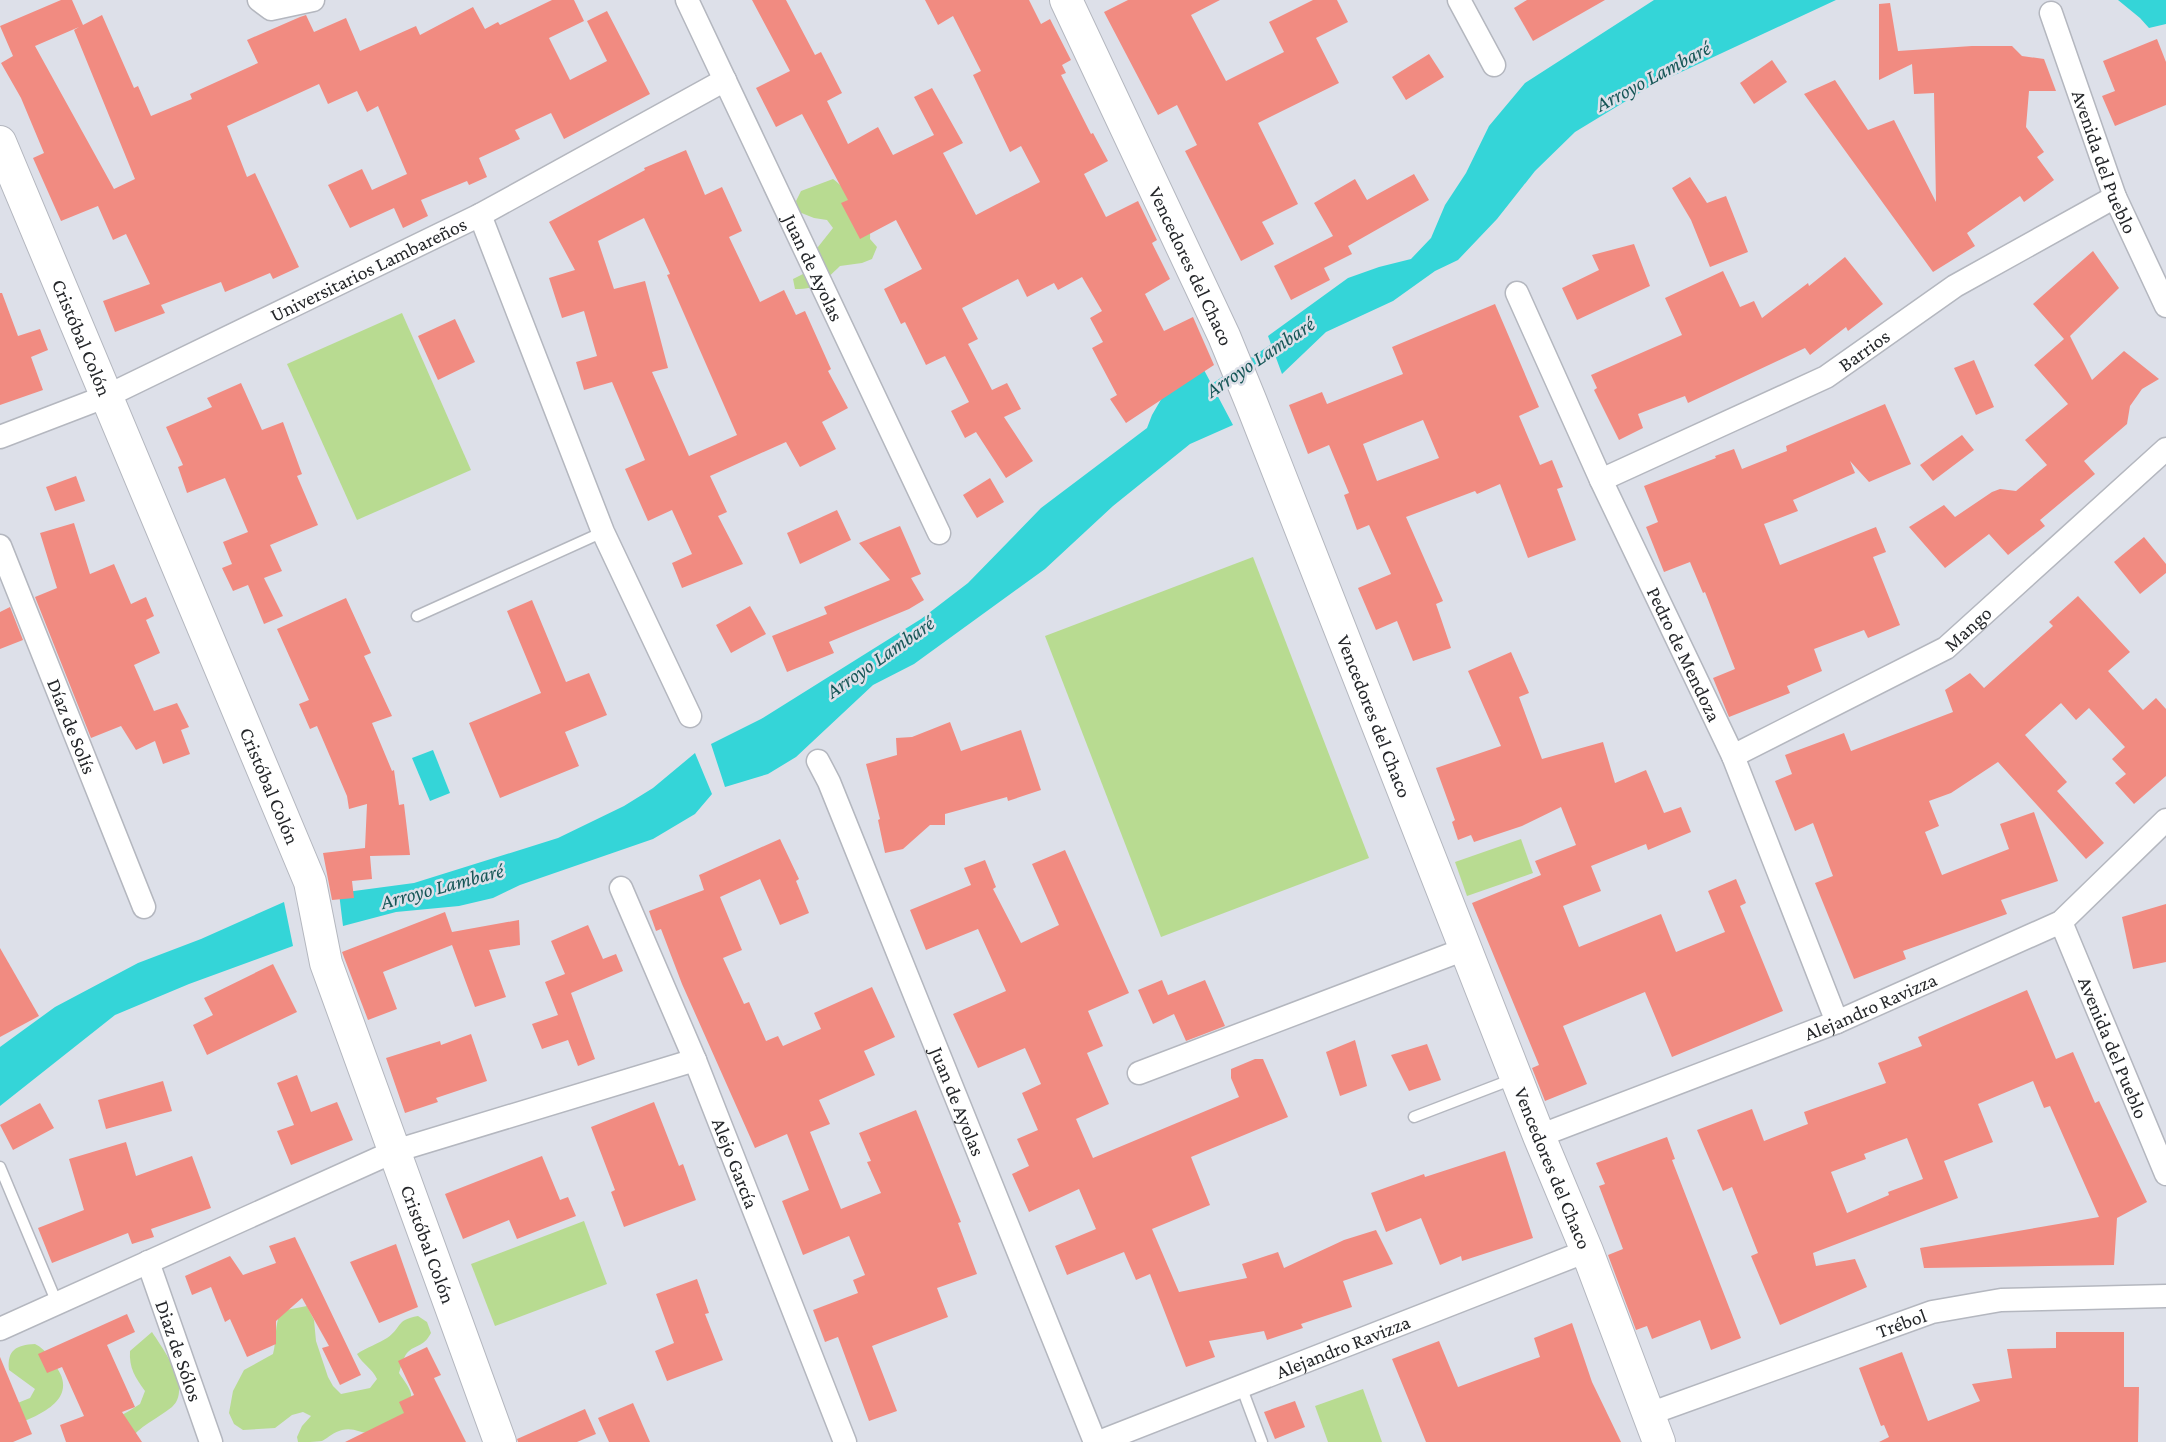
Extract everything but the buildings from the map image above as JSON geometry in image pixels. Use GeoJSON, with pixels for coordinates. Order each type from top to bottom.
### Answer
{"type":"FeatureCollection","features":[{"type":"Feature","properties":{"kind":"street"},"geometry":{"type":"LineString","coordinates":[[259,0],[271,9],[313,0]]}},
{"type":"Feature","properties":{"kind":"street","name":"Juan de Ayolas"},"geometry":{"type":"LineString","coordinates":[[687,0],[939,534]]}},
{"type":"Feature","properties":{"kind":"street","name":"Vencedores del Chaco"},"geometry":{"type":"LineString","coordinates":[[1066,0],[1224,336],[1539,1136],[1587,1251],[1654,1428]]}},
{"type":"Feature","properties":{"kind":"street"},"geometry":{"type":"LineString","coordinates":[[1459,0],[1494,65]]}},
{"type":"Feature","properties":{"kind":"street","name":"Avenida del Pueblo"},"geometry":{"type":"LineString","coordinates":[[2051,13],[2115,197],[2166,306]]}},
{"type":"Feature","properties":{"kind":"street","name":"Universitarios Lambareños"},"geometry":{"type":"LineString","coordinates":[[0,437],[106,396],[480,216],[725,80]]}},
{"type":"Feature","properties":{"kind":"street","name":"Cristóbal Colón"},"geometry":{"type":"LineString","coordinates":[[0,142],[310,882],[326,963],[500,1442]]}},
{"type":"Feature","properties":{"kind":"street","name":"Barrios"},"geometry":{"type":"LineString","coordinates":[[1601,480],[1826,377],[1955,286],[2115,197]]}},
{"type":"Feature","properties":{"kind":"street"},"geometry":{"type":"LineString","coordinates":[[480,216],[603,532],[690,716]]}},
{"type":"Feature","properties":{"kind":"street","name":"Pedro de Mendoza"},"geometry":{"type":"LineString","coordinates":[[1516,293],[1601,480],[1732,756],[1837,1022]]}},
{"type":"Feature","properties":{"kind":"street","name":"Mango"},"geometry":{"type":"LineString","coordinates":[[1732,756],[1946,648],[2166,449]]}},
{"type":"Feature","properties":{"kind":"street","name":"Díaz de Solís"},"geometry":{"type":"LineString","coordinates":[[0,546],[144,907]]}},
{"type":"Feature","properties":{"kind":"street","name":"Juan de Ayolas"},"geometry":{"type":"LineString","coordinates":[[818,761],[1097,1442]]}},
{"type":"Feature","properties":{"kind":"street","name":"Alejandro Ravizza"},"geometry":{"type":"LineString","coordinates":[[1539,1136],[1837,1022],[2061,922],[2166,820]]}},
{"type":"Feature","properties":{"kind":"street","name":"Alejo García"},"geometry":{"type":"LineString","coordinates":[[621,888],[695,1060],[845,1442]]}},
{"type":"Feature","properties":{"kind":"street","name":"Avenida del Pueblo"},"geometry":{"type":"LineString","coordinates":[[2061,922],[2166,1174]]}},
{"type":"Feature","properties":{"kind":"street"},"geometry":{"type":"LineString","coordinates":[[1139,1073],[1465,949]]}},
{"type":"Feature","properties":{"kind":"street"},"geometry":{"type":"LineString","coordinates":[[0,1329],[395,1151],[695,1060]]}},
{"type":"Feature","properties":{"kind":"street","name":"Alejandro Ravizza"},"geometry":{"type":"LineString","coordinates":[[1097,1442],[1587,1251]]}},
{"type":"Feature","properties":{"kind":"street","name":"Diaz de Sólos"},"geometry":{"type":"LineString","coordinates":[[148,1262],[211,1442]]}},
{"type":"Feature","properties":{"kind":"street","name":"Trébol"},"geometry":{"type":"LineString","coordinates":[[1654,1428],[1932,1312],[2001,1300],[2166,1296]]}},
{"type":"Feature","properties":{"kind":"lane"},"geometry":{"type":"LineString","coordinates":[[417,616],[603,532]]}},
{"type":"Feature","properties":{"kind":"lane"},"geometry":{"type":"LineString","coordinates":[[1414,1117],[1516,1078]]}},
{"type":"Feature","properties":{"kind":"lane"},"geometry":{"type":"LineString","coordinates":[[0,1167],[57,1303]]}},
{"type":"Feature","properties":{"kind":"lane"},"geometry":{"type":"LineString","coordinates":[[1241,1386],[1262,1442]]}},
{"type":"Feature","properties":{"kind":"green space"},"geometry":{"type":"Polygon","coordinates":[[[833,179],[859,206],[868,222],[870,239],[877,247],[872,259],[840,266],[816,286],[795,289],[793,279],[803,274],[808,252],[818,247],[833,228],[827,220],[799,212],[796,201],[801,191],[833,179]]]}},
{"type":"Feature","properties":{"kind":"green space"},"geometry":{"type":"Polygon","coordinates":[[[402,313],[471,470],[357,520],[287,364],[402,313]]]}},
{"type":"Feature","properties":{"kind":"green space"},"geometry":{"type":"Polygon","coordinates":[[[1253,557],[1369,858],[1161,937],[1045,636],[1253,557]]]}},
{"type":"Feature","properties":{"kind":"green space"},"geometry":{"type":"Polygon","coordinates":[[[1521,839],[1533,873],[1467,896],[1455,862],[1521,839]]]}},
{"type":"Feature","properties":{"kind":"green space"},"geometry":{"type":"Polygon","coordinates":[[[584,1221],[607,1284],[495,1326],[471,1264],[584,1221]]]}},
{"type":"Feature","properties":{"kind":"green space"},"geometry":{"type":"Polygon","coordinates":[[[307,1306],[314,1320],[316,1341],[328,1377],[341,1394],[370,1388],[377,1379],[357,1354],[387,1338],[406,1320],[418,1316],[427,1322],[431,1333],[422,1344],[407,1353],[399,1373],[408,1386],[411,1401],[398,1421],[377,1432],[366,1433],[346,1429],[322,1441],[307,1442],[298,1442],[297,1437],[302,1426],[311,1416],[303,1412],[292,1415],[275,1428],[243,1430],[234,1424],[229,1413],[233,1391],[244,1370],[273,1354],[277,1322],[281,1311],[307,1306]]]}},
{"type":"Feature","properties":{"kind":"green space"},"geometry":{"type":"Polygon","coordinates":[[[152,1332],[174,1369],[178,1380],[178,1399],[172,1407],[143,1427],[128,1442],[74,1442],[140,1404],[145,1391],[133,1372],[130,1351],[152,1332]]]}},
{"type":"Feature","properties":{"kind":"green space"},"geometry":{"type":"Polygon","coordinates":[[[35,1344],[45,1352],[57,1368],[63,1380],[63,1390],[51,1407],[30,1419],[9,1427],[0,1410],[30,1398],[35,1389],[9,1370],[11,1353],[18,1347],[35,1344]]]}},
{"type":"Feature","properties":{"kind":"green space"},"geometry":{"type":"Polygon","coordinates":[[[1363,1389],[1382,1442],[1328,1442],[1315,1406],[1363,1389]]]}},
{"type":"Feature","properties":{"kind":"water"},"geometry":{"type":"Polygon","coordinates":[[[1654,0],[1836,0],[1649,87],[1575,132],[1535,171],[1497,219],[1458,260],[1435,271],[1393,301],[1326,332],[1282,374],[1268,336],[1348,278],[1411,259],[1431,238],[1445,205],[1466,173],[1489,126],[1525,83],[1654,0]]]}},
{"type":"Feature","properties":{"kind":"water"},"geometry":{"type":"Polygon","coordinates":[[[2118,0],[2166,0],[2166,24],[2149,28],[2118,0]]]}},
{"type":"Feature","properties":{"kind":"water"},"geometry":{"type":"Polygon","coordinates":[[[1204,370],[1233,425],[1190,444],[1113,506],[1045,569],[914,664],[873,685],[796,757],[768,774],[725,787],[711,744],[761,719],[921,619],[968,583],[1041,508],[1147,428],[1166,391],[1204,370]]]}},
{"type":"Feature","properties":{"kind":"water"},"geometry":{"type":"Polygon","coordinates":[[[433,750],[450,793],[430,801],[412,758],[433,750]]]}},
{"type":"Feature","properties":{"kind":"water"},"geometry":{"type":"Polygon","coordinates":[[[695,753],[712,794],[695,814],[653,839],[520,885],[493,898],[459,906],[396,912],[343,926],[339,893],[414,883],[558,838],[624,806],[653,788],[695,753]]]}},
{"type":"Feature","properties":{"kind":"water"},"geometry":{"type":"Polygon","coordinates":[[[284,902],[293,946],[189,984],[115,1015],[0,1106],[0,1047],[55,1007],[138,963],[201,939],[284,902]]]}},
{"type":"Feature","properties":{"kind":"waterway","name":"Arroyo Lambaré"},"geometry":{"type":"LineString","coordinates":[[1244,367],[1279,344]]}},
{"type":"Feature","properties":{"kind":"waterway","name":"Arroyo Lambaré"},"geometry":{"type":"LineString","coordinates":[[1207,392],[1232,375]]}}]}
